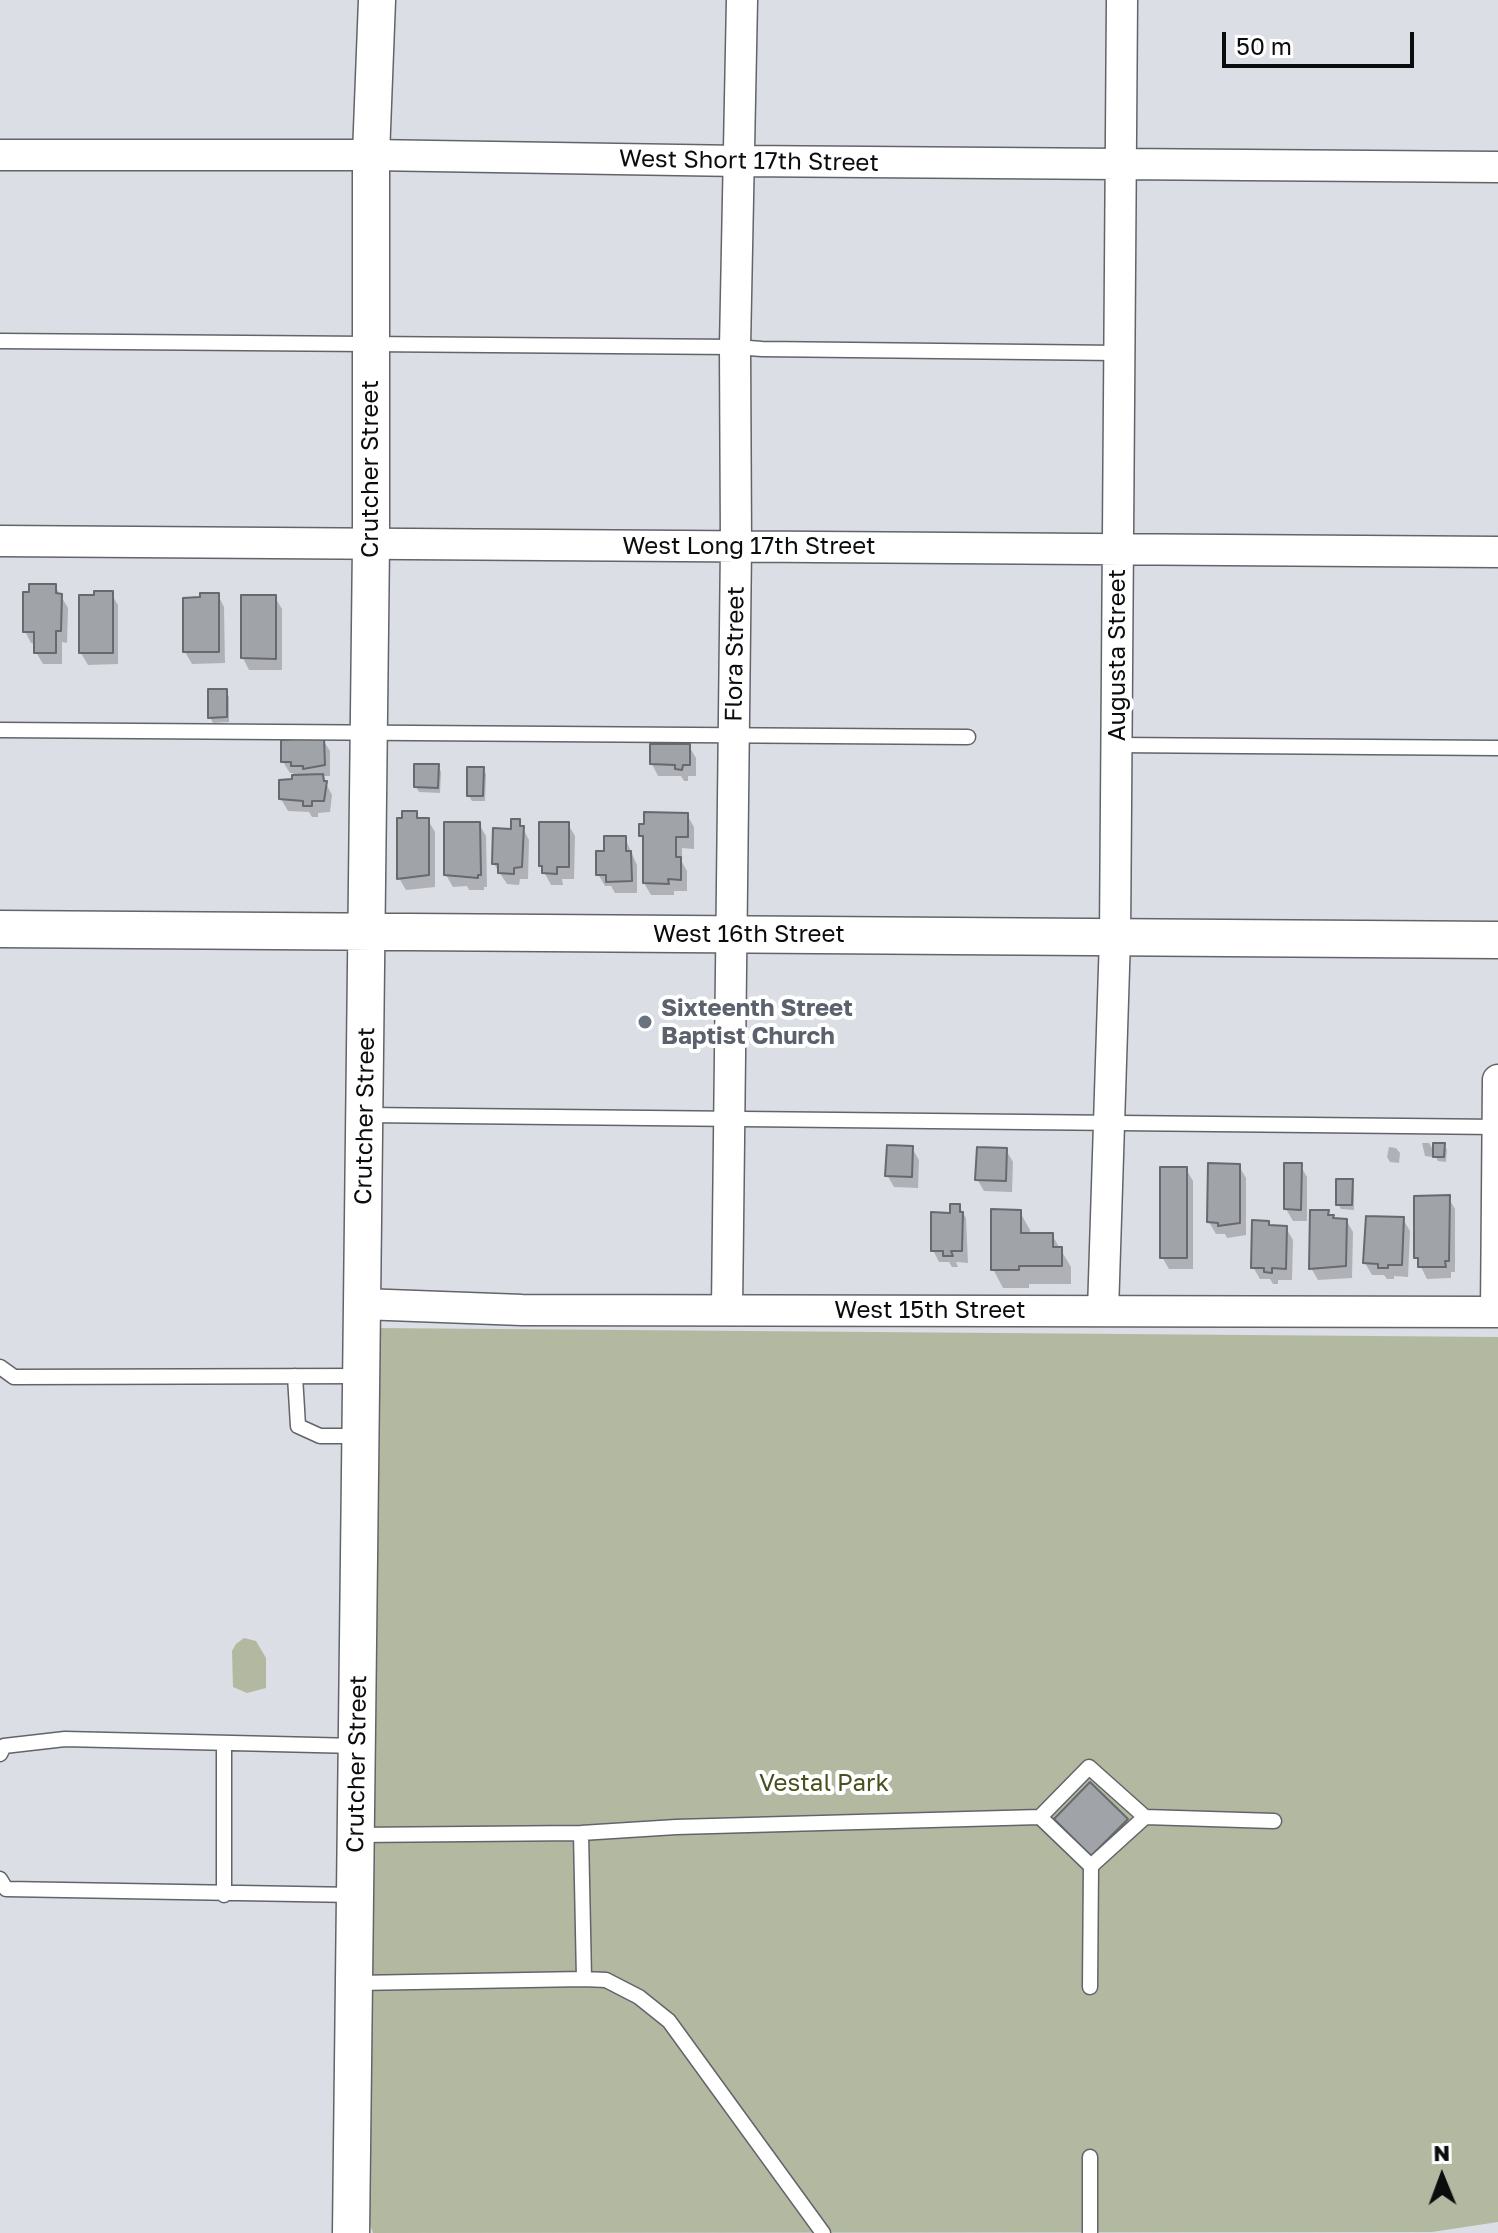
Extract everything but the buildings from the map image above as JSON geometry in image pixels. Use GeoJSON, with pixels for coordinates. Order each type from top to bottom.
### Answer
{"type":"FeatureCollection","features":[{"type":"Feature","properties":{"kind":"street","name":"Crutcher Street"},"geometry":{"type":"LineString","coordinates":[[351,2233],[371,544],[371,155],[377,0]]}},
{"type":"Feature","properties":{"kind":"street","name":"Flora Street"},"geometry":{"type":"LineString","coordinates":[[727,1309],[736,546],[735,347],[742,0]]}},
{"type":"Feature","properties":{"kind":"street","name":"Augusta Street"},"geometry":{"type":"LineString","coordinates":[[1103,1311],[1115,937],[1122,0]]}},
{"type":"Feature","properties":{"kind":"street","name":"West Short 17th Street"},"geometry":{"type":"LineString","coordinates":[[0,155],[371,155],[1498,167]]}},
{"type":"Feature","properties":{"kind":"street","name":"West Long 17th Street"},"geometry":{"type":"LineString","coordinates":[[0,541],[1498,552]]}},
{"type":"Feature","properties":{"kind":"street","name":"West 16th Street"},"geometry":{"type":"LineString","coordinates":[[0,929],[1498,940]]}},
{"type":"Feature","properties":{"kind":"street"},"geometry":{"type":"LineString","coordinates":[[1497,1312],[1498,1080]]}},
{"type":"Feature","properties":{"kind":"street","name":"West 15th Street"},"geometry":{"type":"LineString","coordinates":[[362,1304],[522,1310],[1497,1312]]}},
{"type":"Feature","properties":{"kind":"lane"},"geometry":{"type":"LineString","coordinates":[[0,341],[1118,353]]}},
{"type":"Feature","properties":{"kind":"lane"},"geometry":{"type":"LineString","coordinates":[[0,730],[968,737]]}},
{"type":"Feature","properties":{"kind":"lane"},"geometry":{"type":"LineString","coordinates":[[1116,745],[1498,748]]}},
{"type":"Feature","properties":{"kind":"lane"},"geometry":{"type":"LineString","coordinates":[[365,1115],[1498,1127]]}},
{"type":"Feature","properties":{"kind":"lane"},"geometry":{"type":"LineString","coordinates":[[0,1367],[14,1377],[361,1376]]}},
{"type":"Feature","properties":{"kind":"lane"},"geometry":{"type":"LineString","coordinates":[[295,1376],[298,1426],[320,1436],[361,1436]]}},
{"type":"Feature","properties":{"kind":"lane"},"geometry":{"type":"LineString","coordinates":[[0,1754],[4,1746],[65,1739],[357,1746]]}},
{"type":"Feature","properties":{"kind":"lane"},"geometry":{"type":"LineString","coordinates":[[224,1743],[224,1895]]}},
{"type":"Feature","properties":{"kind":"lane"},"geometry":{"type":"LineString","coordinates":[[356,1835],[581,1833],[676,1827],[1040,1817],[1089,1767],[1145,1817],[1274,1821]]}},
{"type":"Feature","properties":{"kind":"lane"},"geometry":{"type":"LineString","coordinates":[[1040,1817],[1091,1866],[1090,1987]]}},
{"type":"Feature","properties":{"kind":"lane"},"geometry":{"type":"LineString","coordinates":[[1091,1866],[1145,1817]]}},
{"type":"Feature","properties":{"kind":"lane"},"geometry":{"type":"LineString","coordinates":[[581,1833],[584,1979]]}},
{"type":"Feature","properties":{"kind":"lane"},"geometry":{"type":"LineString","coordinates":[[0,1879],[6,1889],[355,1895]]}},
{"type":"Feature","properties":{"kind":"lane"},"geometry":{"type":"LineString","coordinates":[[354,1983],[584,1979],[606,1980],[628,1991],[669,2021],[823,2233]]}},
{"type":"Feature","properties":{"kind":"lane"},"geometry":{"type":"LineString","coordinates":[[1090,2157],[1090,2233]]}},
{"type":"Feature","properties":{"kind":"green space","name":"Vestal Park"},"geometry":{"type":"Polygon","coordinates":[[[375,1328],[1498,1337],[1498,2222],[1432,2232],[373,2233],[367,2217],[375,1328]]]}},
{"type":"Feature","properties":{"kind":"green space"},"geometry":{"type":"Polygon","coordinates":[[[244,1638],[256,1641],[266,1658],[266,1688],[247,1693],[233,1687],[232,1651],[244,1638]]]}},
{"type":"Feature","properties":{"kind":"place","name":"Sixteenth Street Baptist Church"},"geometry":{"type":"Point","coordinates":[645,1022]}}]}
